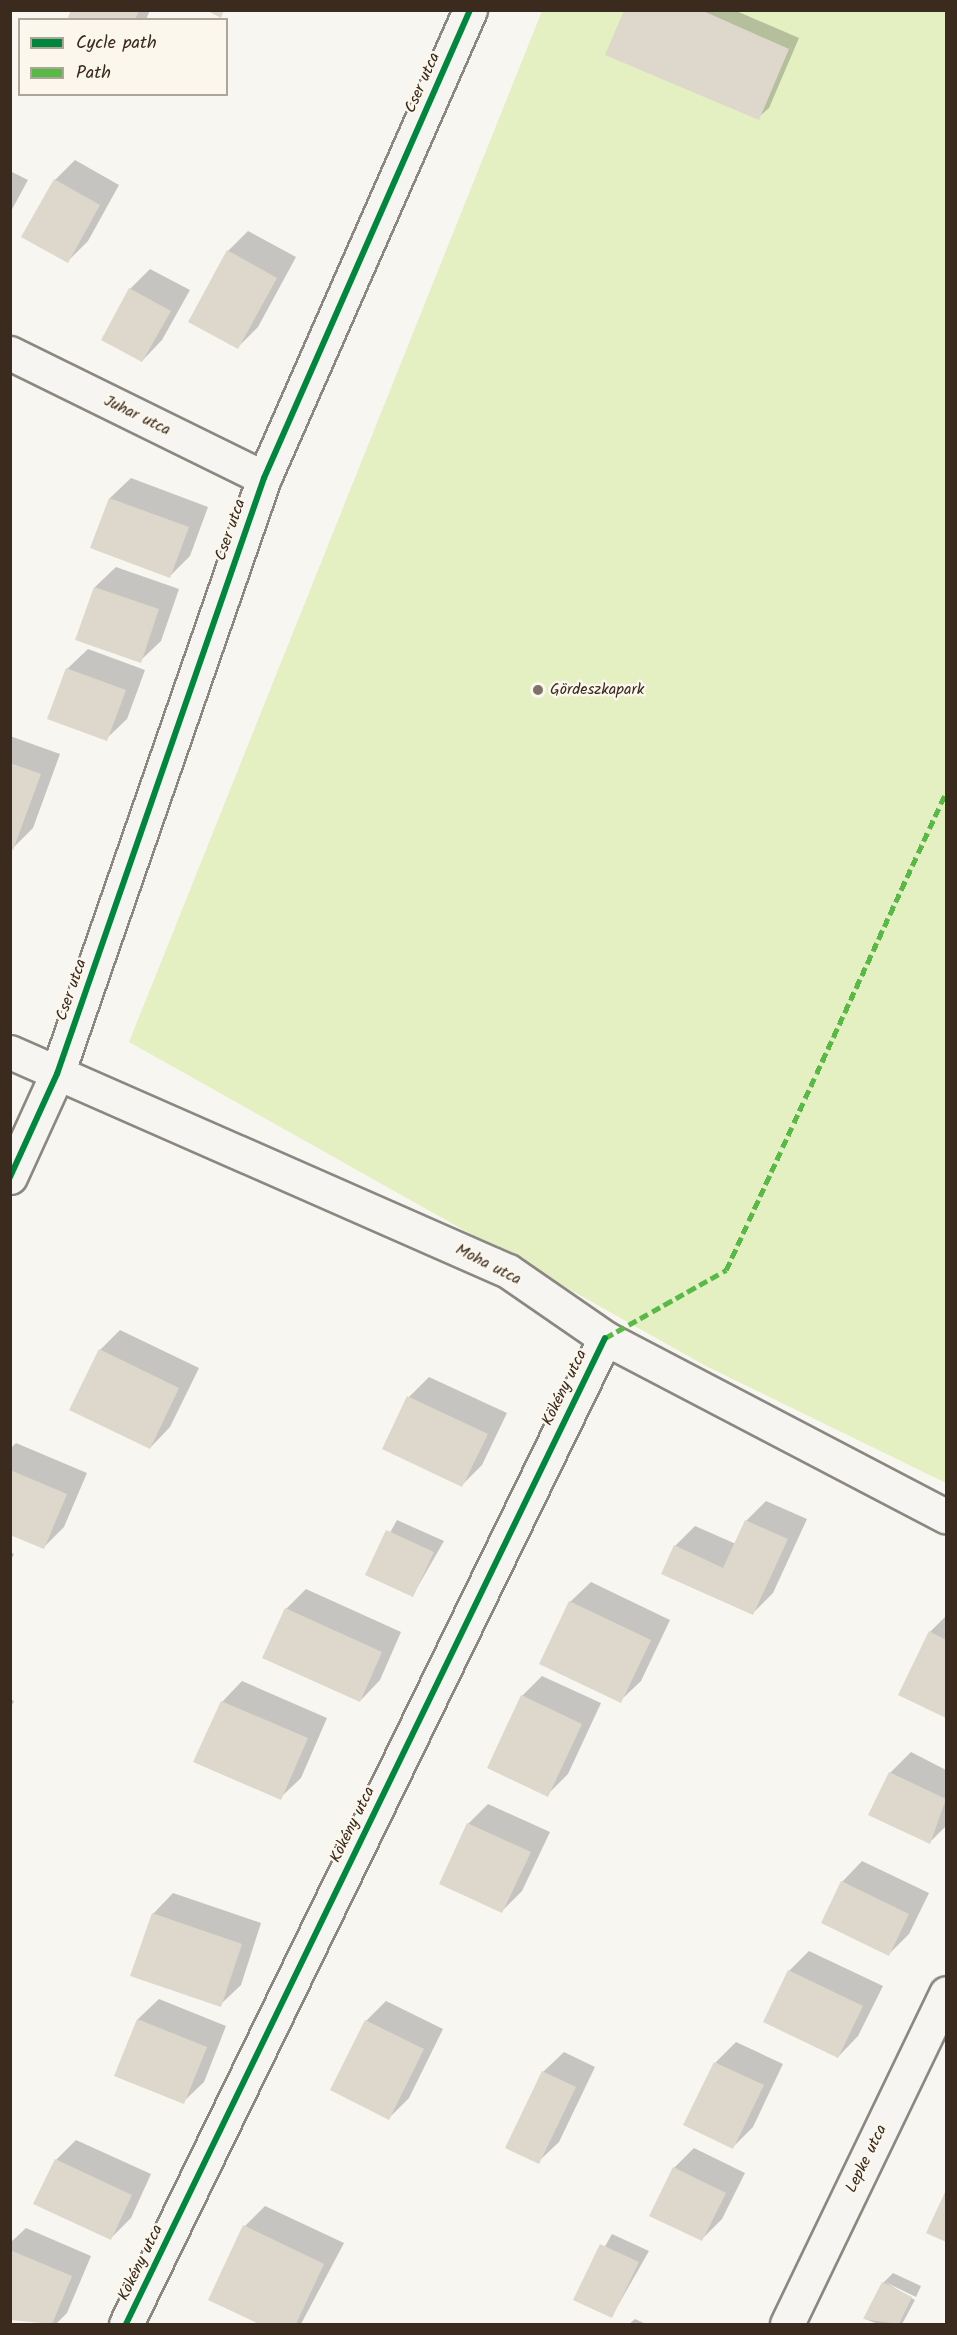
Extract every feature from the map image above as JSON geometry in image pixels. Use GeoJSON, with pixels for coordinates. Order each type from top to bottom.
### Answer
{"type":"FeatureCollection","features":[{"type":"Feature","properties":{"kind":"street","name":"Cser utca"},"geometry":{"type":"LineString","coordinates":[[10,1177],[57,1074],[264,478],[464,13]]}},
{"type":"Feature","properties":{"kind":"street","name":"Juhar utca"},"geometry":{"type":"LineString","coordinates":[[10,353],[264,478]]}},
{"type":"Feature","properties":{"kind":"street","name":"Moha utca"},"geometry":{"type":"LineString","coordinates":[[10,1052],[508,1271],[605,1338],[946,1516]]}},
{"type":"Feature","properties":{"kind":"street","name":"Kökény utca"},"geometry":{"type":"LineString","coordinates":[[126,2325],[605,1338]]}},
{"type":"Feature","properties":{"kind":"street","name":"Lepke utca"},"geometry":{"type":"LineString","coordinates":[[787,2325],[946,1993]]}},
{"type":"Feature","properties":{"kind":"green space"},"geometry":{"type":"Polygon","coordinates":[[[542,11],[946,11],[946,1483],[706,1366],[129,1042],[542,11]]]}},
{"type":"Feature","properties":{"kind":"building"},"geometry":{"type":"Polygon","coordinates":[[[71,10],[139,10],[136,18],[68,18],[71,10]]]}},
{"type":"Feature","properties":{"kind":"building"},"geometry":{"type":"Polygon","coordinates":[[[206,10],[224,10],[221,18],[206,10]]]}},
{"type":"Feature","properties":{"kind":"building"},"geometry":{"type":"Polygon","coordinates":[[[624,10],[701,10],[789,49],[759,120],[605,55],[624,10]]]}},
{"type":"Feature","properties":{"kind":"building"},"geometry":{"type":"Polygon","coordinates":[[[54,179],[100,205],[68,263],[21,237],[54,179]]]}},
{"type":"Feature","properties":{"kind":"building"},"geometry":{"type":"Polygon","coordinates":[[[227,250],[277,278],[238,349],[188,322],[227,250]]]}},
{"type":"Feature","properties":{"kind":"building"},"geometry":{"type":"Polygon","coordinates":[[[129,288],[171,311],[142,362],[101,340],[129,288]]]}},
{"type":"Feature","properties":{"kind":"building"},"geometry":{"type":"Polygon","coordinates":[[[109,498],[189,527],[170,578],[90,548],[109,498]]]}},
{"type":"Feature","properties":{"kind":"building"},"geometry":{"type":"Polygon","coordinates":[[[94,587],[159,609],[141,663],[75,640],[94,587]]]}},
{"type":"Feature","properties":{"kind":"building"},"geometry":{"type":"Polygon","coordinates":[[[66,668],[126,690],[107,741],[47,719],[66,668]]]}},
{"type":"Feature","properties":{"kind":"building"},"geometry":{"type":"Polygon","coordinates":[[[10,763],[41,774],[13,850],[10,849],[10,763]]]}},
{"type":"Feature","properties":{"kind":"building"},"geometry":{"type":"Polygon","coordinates":[[[99,1349],[179,1388],[150,1449],[69,1410],[99,1349]]]}},
{"type":"Feature","properties":{"kind":"building"},"geometry":{"type":"Polygon","coordinates":[[[407,1396],[488,1434],[462,1487],[382,1449],[407,1396]]]}},
{"type":"Feature","properties":{"kind":"building"},"geometry":{"type":"Polygon","coordinates":[[[10,1470],[67,1494],[44,1549],[10,1535],[10,1470]]]}},
{"type":"Feature","properties":{"kind":"building"},"geometry":{"type":"Polygon","coordinates":[[[745,1520],[788,1539],[753,1615],[661,1574],[674,1545],[723,1568],[745,1520]]]}},
{"type":"Feature","properties":{"kind":"building"},"geometry":{"type":"Polygon","coordinates":[[[386,1530],[434,1552],[413,1597],[365,1575],[386,1530]]]}},
{"type":"Feature","properties":{"kind":"building"},"geometry":{"type":"Polygon","coordinates":[[[569,1601],[651,1640],[621,1703],[539,1664],[569,1601]]]}},
{"type":"Feature","properties":{"kind":"building"},"geometry":{"type":"Polygon","coordinates":[[[285,1608],[382,1652],[360,1702],[262,1658],[285,1608]]]}},
{"type":"Feature","properties":{"kind":"building"},"geometry":{"type":"Polygon","coordinates":[[[929,1631],[946,1640],[946,1718],[898,1695],[929,1631]]]}},
{"type":"Feature","properties":{"kind":"building"},"geometry":{"type":"Polygon","coordinates":[[[521,1695],[582,1724],[548,1797],[487,1768],[521,1695]]]}},
{"type":"Feature","properties":{"kind":"building"},"geometry":{"type":"Polygon","coordinates":[[[221,1701],[308,1738],[281,1800],[193,1762],[221,1701]]]}},
{"type":"Feature","properties":{"kind":"building"},"geometry":{"type":"Polygon","coordinates":[[[889,1772],[946,1799],[930,1844],[868,1815],[889,1772]]]}},
{"type":"Feature","properties":{"kind":"building"},"geometry":{"type":"Polygon","coordinates":[[[467,1823],[531,1852],[502,1913],[439,1884],[467,1823]]]}},
{"type":"Feature","properties":{"kind":"building"},"geometry":{"type":"Polygon","coordinates":[[[841,1881],[909,1914],[889,1956],[821,1923],[841,1881]]]}},
{"type":"Feature","properties":{"kind":"building"},"geometry":{"type":"Polygon","coordinates":[[[152,1913],[242,1944],[221,2007],[130,1976],[152,1913]]]}},
{"type":"Feature","properties":{"kind":"building"},"geometry":{"type":"Polygon","coordinates":[[[788,1970],[863,2006],[838,2058],[763,2022],[788,1970]]]}},
{"type":"Feature","properties":{"kind":"building"},"geometry":{"type":"Polygon","coordinates":[[[137,2019],[207,2047],[184,2104],[114,2076],[137,2019]]]}},
{"type":"Feature","properties":{"kind":"building"},"geometry":{"type":"Polygon","coordinates":[[[365,2020],[424,2049],[389,2120],[330,2090],[365,2020]]]}},
{"type":"Feature","properties":{"kind":"building"},"geometry":{"type":"Polygon","coordinates":[[[714,2062],[764,2085],[733,2149],[683,2125],[714,2062]]]}},
{"type":"Feature","properties":{"kind":"building"},"geometry":{"type":"Polygon","coordinates":[[[542,2071],[576,2087],[539,2164],[505,2148],[542,2071]]]}},
{"type":"Feature","properties":{"kind":"building"},"geometry":{"type":"Polygon","coordinates":[[[55,2159],[132,2195],[111,2240],[33,2204],[55,2159]]]}},
{"type":"Feature","properties":{"kind":"building"},"geometry":{"type":"Polygon","coordinates":[[[673,2167],[726,2193],[702,2241],[649,2216],[673,2167]]]}},
{"type":"Feature","properties":{"kind":"building"},"geometry":{"type":"Polygon","coordinates":[[[946,2190],[946,2242],[926,2233],[946,2190]]]}},
{"type":"Feature","properties":{"kind":"building"},"geometry":{"type":"Polygon","coordinates":[[[243,2225],[324,2264],[296,2324],[259,2324],[208,2300],[243,2225]]]}},
{"type":"Feature","properties":{"kind":"building"},"geometry":{"type":"Polygon","coordinates":[[[600,2244],[639,2262],[612,2318],[573,2300],[600,2244]]]}},
{"type":"Feature","properties":{"kind":"building"},"geometry":{"type":"Polygon","coordinates":[[[10,2250],[72,2276],[52,2324],[10,2320],[10,2250]]]}},
{"type":"Feature","properties":{"kind":"building"},"geometry":{"type":"Polygon","coordinates":[[[882,2282],[912,2297],[899,2324],[863,2319],[882,2282]]]}},
{"type":"Feature","properties":{"kind":"marked path"},"geometry":{"type":"LineString","coordinates":[[605,1338],[726,1270],[946,792]]}},
{"type":"Feature","properties":{"kind":"cycle path"},"geometry":{"type":"LineString","coordinates":[[10,1177],[57,1074],[264,478],[470,10]]}},
{"type":"Feature","properties":{"kind":"cycle path"},"geometry":{"type":"LineString","coordinates":[[126,2324],[605,1338]]}},
{"type":"Feature","properties":{"kind":"place","name":"Gördeszkapark"},"geometry":{"type":"Point","coordinates":[538,690]}}]}
